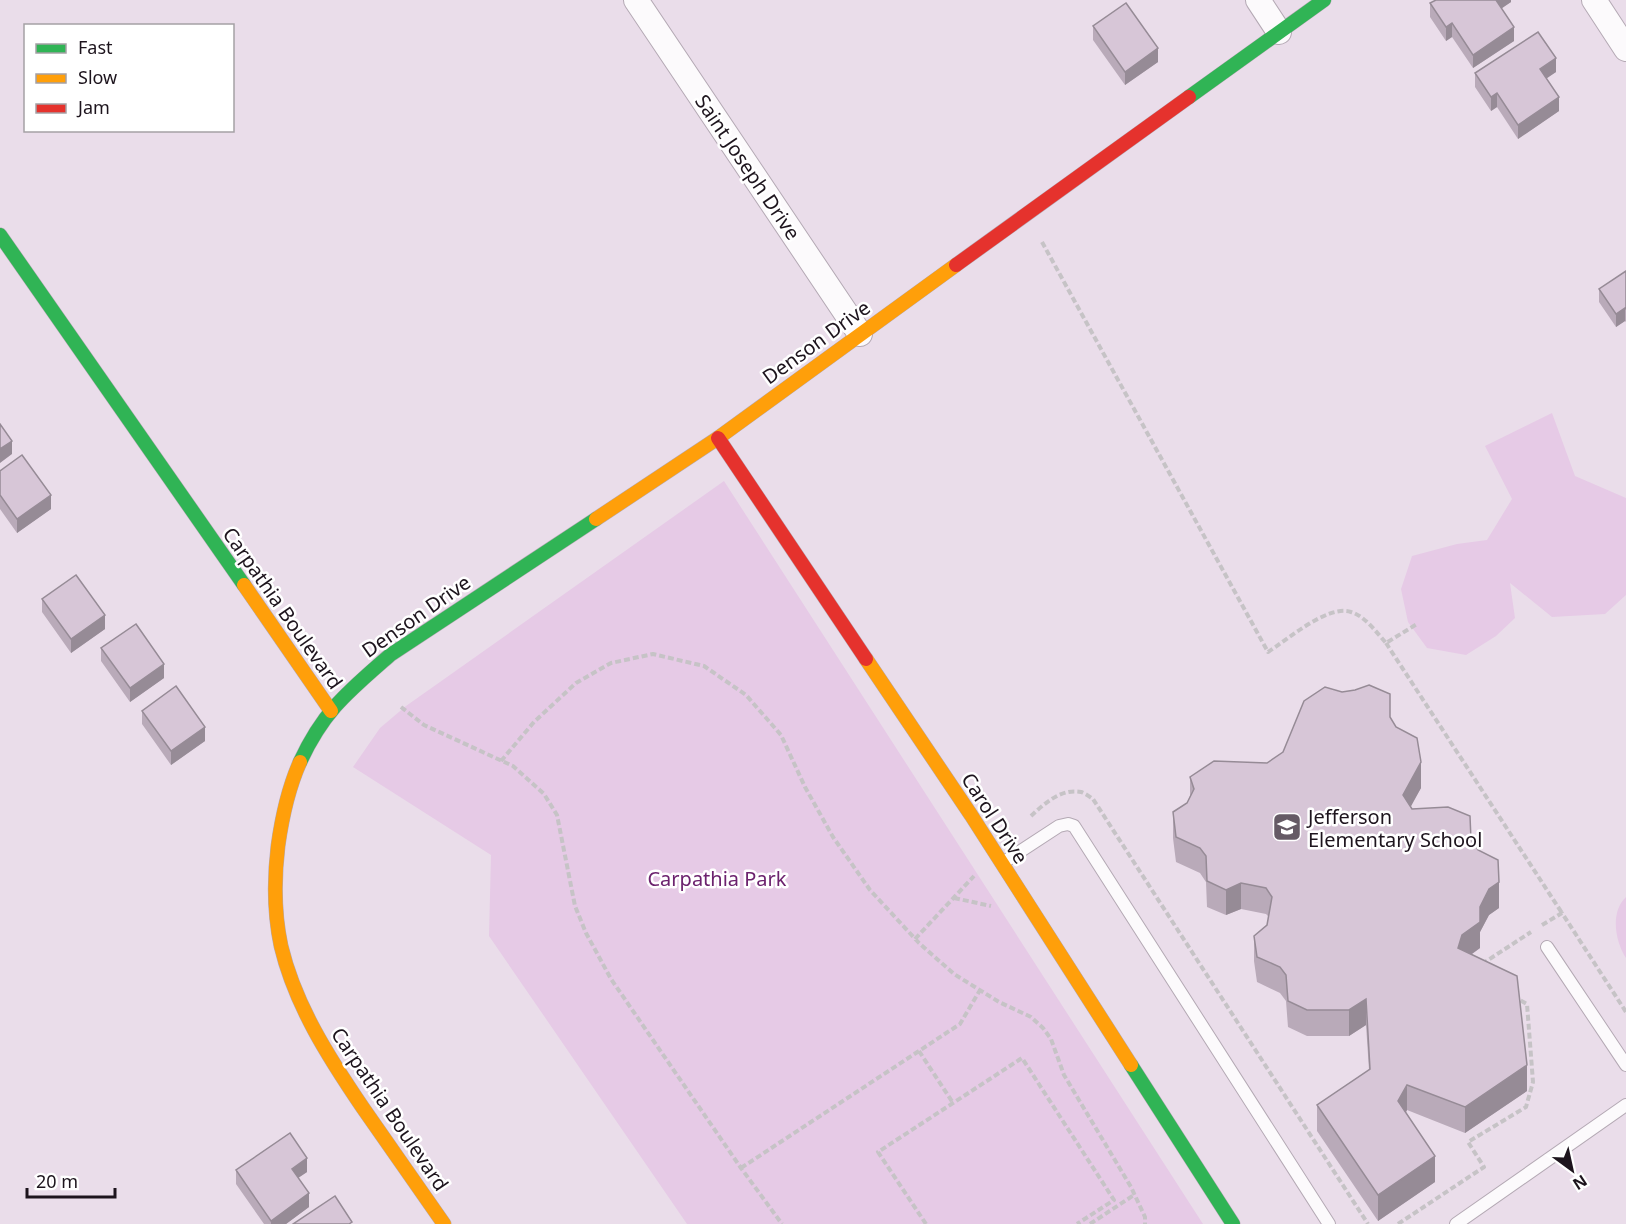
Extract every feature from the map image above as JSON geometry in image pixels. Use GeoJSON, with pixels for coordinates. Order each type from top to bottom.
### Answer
{"type":"FeatureCollection","features":[{"type":"Feature","properties":{"kind":"street","name":"Saint Joseph Drive"},"geometry":{"type":"LineString","coordinates":[[636,0],[860,333]]}},
{"type":"Feature","properties":{"kind":"street"},"geometry":{"type":"LineString","coordinates":[[1258,0],[1279,32]]}},
{"type":"Feature","properties":{"kind":"street","name":"Denson Drive"},"geometry":{"type":"LineString","coordinates":[[331,711],[354,685],[390,655],[718,438],[860,333],[1324,0]]}},
{"type":"Feature","properties":{"kind":"street"},"geometry":{"type":"LineString","coordinates":[[1594,0],[1626,49]]}},
{"type":"Feature","properties":{"kind":"street","name":"Carpathia Boulevard"},"geometry":{"type":"LineString","coordinates":[[0,234],[331,711],[309,744],[293,776],[283,815],[276,848],[274,898],[278,936],[300,1003],[329,1058],[444,1224]]}},
{"type":"Feature","properties":{"kind":"street","name":"Carol Drive"},"geometry":{"type":"LineString","coordinates":[[718,438],[994,850],[1233,1224]]}},
{"type":"Feature","properties":{"kind":"lane"},"geometry":{"type":"LineString","coordinates":[[1002,863],[1059,826],[1068,824],[1074,826],[1329,1224]]}},
{"type":"Feature","properties":{"kind":"lane"},"geometry":{"type":"LineString","coordinates":[[1547,947],[1626,1065]]}},
{"type":"Feature","properties":{"kind":"lane"},"geometry":{"type":"LineString","coordinates":[[1456,1224],[1626,1105]]}},
{"type":"Feature","properties":{"kind":"path"},"geometry":{"type":"LineString","coordinates":[[1029,212],[1044,247],[1268,652],[1329,612],[1350,611],[1366,622],[1386,643],[1626,1012]]}},
{"type":"Feature","properties":{"kind":"path"},"geometry":{"type":"LineString","coordinates":[[1386,643],[1417,624]]}},
{"type":"Feature","properties":{"kind":"path"},"geometry":{"type":"LineString","coordinates":[[501,761],[534,722],[576,683],[611,663],[653,654],[704,666],[746,695],[781,735],[805,787],[833,837],[870,890],[915,939],[954,974],[999,1002],[1031,1017],[1043,1028],[1051,1039],[1064,1075],[1134,1195],[1145,1217],[1145,1224]]}},
{"type":"Feature","properties":{"kind":"path"},"geometry":{"type":"LineString","coordinates":[[401,707],[424,725],[513,766],[544,794],[556,815],[575,906],[586,933],[611,979],[741,1168],[783,1224]]}},
{"type":"Feature","properties":{"kind":"path"},"geometry":{"type":"LineString","coordinates":[[915,939],[980,870],[994,850]]}},
{"type":"Feature","properties":{"kind":"path"},"geometry":{"type":"LineString","coordinates":[[1477,966],[1562,913]]}},
{"type":"Feature","properties":{"kind":"path"},"geometry":{"type":"LineString","coordinates":[[741,1168],[960,1024],[980,990]]}},
{"type":"Feature","properties":{"kind":"path"},"geometry":{"type":"LineString","coordinates":[[1398,1224],[1484,1167],[1468,1142],[1526,1107],[1533,1082],[1527,1004],[1517,999]]}},
{"type":"Feature","properties":{"kind":"path"},"geometry":{"type":"LineString","coordinates":[[919,1051],[953,1103]]}},
{"type":"Feature","properties":{"kind":"path"},"geometry":{"type":"LineString","coordinates":[[926,1224],[878,1152],[1022,1058],[1114,1200],[1077,1224]]}},
{"type":"Feature","properties":{"kind":"path"},"geometry":{"type":"LineString","coordinates":[[1090,1224],[1134,1195]]}},
{"type":"Feature","properties":{"kind":"green space"},"geometry":{"type":"Polygon","coordinates":[[[1552,413],[1575,476],[1626,498],[1626,595],[1605,614],[1552,617],[1510,583],[1515,618],[1496,636],[1466,655],[1427,648],[1408,622],[1401,589],[1412,556],[1457,544],[1487,540],[1512,499],[1485,446],[1552,413]]]}},
{"type":"Feature","properties":{"kind":"green space","name":"Carpathia Park"},"geometry":{"type":"Polygon","coordinates":[[[724,481],[1203,1224],[687,1224],[489,936],[491,855],[353,767],[380,728],[406,706],[724,481]]]}},
{"type":"Feature","properties":{"kind":"green space"},"geometry":{"type":"Polygon","coordinates":[[[1626,897],[1626,958],[1617,935],[1616,918],[1621,903],[1626,897]]]}},
{"type":"Feature","properties":{"kind":"building"},"geometry":{"type":"Polygon","coordinates":[[[1436,0],[1496,0],[1514,27],[1473,55],[1452,23],[1446,27],[1430,3],[1436,0]]]}},
{"type":"Feature","properties":{"kind":"building"},"geometry":{"type":"Polygon","coordinates":[[[1126,3],[1158,48],[1125,72],[1093,26],[1126,3]]]}},
{"type":"Feature","properties":{"kind":"building"},"geometry":{"type":"Polygon","coordinates":[[[1538,32],[1556,58],[1540,69],[1559,97],[1518,125],[1497,93],[1491,97],[1475,73],[1538,32]]]}},
{"type":"Feature","properties":{"kind":"building"},"geometry":{"type":"Polygon","coordinates":[[[1626,271],[1626,309],[1616,314],[1599,289],[1626,271]]]}},
{"type":"Feature","properties":{"kind":"building"},"geometry":{"type":"Polygon","coordinates":[[[0,424],[12,441],[0,449],[0,424]]]}},
{"type":"Feature","properties":{"kind":"building"},"geometry":{"type":"Polygon","coordinates":[[[22,455],[51,495],[17,519],[0,495],[0,471],[22,455]]]}},
{"type":"Feature","properties":{"kind":"building"},"geometry":{"type":"Polygon","coordinates":[[[76,575],[105,615],[71,639],[42,599],[76,575]]]}},
{"type":"Feature","properties":{"kind":"building"},"geometry":{"type":"Polygon","coordinates":[[[136,624],[164,664],[130,688],[101,648],[136,624]]]}},
{"type":"Feature","properties":{"kind":"building"},"geometry":{"type":"Polygon","coordinates":[[[1369,685],[1390,694],[1390,717],[1396,727],[1417,738],[1421,762],[1403,795],[1412,809],[1448,807],[1470,816],[1471,840],[1478,850],[1498,860],[1499,882],[1489,889],[1480,907],[1480,922],[1462,935],[1458,948],[1517,976],[1527,1065],[1465,1107],[1407,1085],[1398,1101],[1435,1156],[1378,1195],[1317,1105],[1370,1069],[1366,999],[1349,1010],[1307,1010],[1288,1001],[1286,975],[1280,967],[1257,957],[1254,936],[1267,925],[1272,897],[1266,888],[1241,883],[1226,890],[1207,881],[1206,856],[1200,848],[1176,837],[1173,812],[1187,803],[1194,789],[1190,777],[1214,761],[1267,763],[1283,752],[1304,701],[1325,687],[1342,692],[1369,685]]]}},
{"type":"Feature","properties":{"kind":"building"},"geometry":{"type":"Polygon","coordinates":[[[176,686],[205,727],[171,751],[142,711],[176,686]]]}},
{"type":"Feature","properties":{"kind":"building"},"geometry":{"type":"Polygon","coordinates":[[[290,1133],[307,1158],[292,1169],[309,1193],[271,1221],[236,1170],[290,1133]]]}},
{"type":"Feature","properties":{"kind":"building"},"geometry":{"type":"Polygon","coordinates":[[[335,1196],[352,1222],[349,1224],[293,1224],[335,1196]]]}},
{"type":"Feature","properties":{"kind":"traffic: fast"},"geometry":{"type":"LineString","coordinates":[[1189,97],[1324,0]]}},
{"type":"Feature","properties":{"kind":"traffic: fast"},"geometry":{"type":"LineString","coordinates":[[0,235],[244,585]]}},
{"type":"Feature","properties":{"kind":"traffic: fast"},"geometry":{"type":"LineString","coordinates":[[300,762],[318,728],[328,715],[350,691],[390,655],[596,519]]}},
{"type":"Feature","properties":{"kind":"traffic: fast"},"geometry":{"type":"LineString","coordinates":[[1131,1065],[1233,1224]]}},
{"type":"Feature","properties":{"kind":"traffic: slow"},"geometry":{"type":"LineString","coordinates":[[596,519],[718,438],[956,265]]}},
{"type":"Feature","properties":{"kind":"traffic: slow"},"geometry":{"type":"LineString","coordinates":[[244,585],[331,711]]}},
{"type":"Feature","properties":{"kind":"traffic: slow"},"geometry":{"type":"LineString","coordinates":[[866,659],[971,815],[1131,1065]]}},
{"type":"Feature","properties":{"kind":"traffic: slow"},"geometry":{"type":"LineString","coordinates":[[300,762],[284,814],[276,871],[277,921],[287,968],[304,1010],[338,1070],[444,1224]]}},
{"type":"Feature","properties":{"kind":"traffic: jam"},"geometry":{"type":"LineString","coordinates":[[956,265],[1189,97]]}},
{"type":"Feature","properties":{"kind":"traffic: jam"},"geometry":{"type":"LineString","coordinates":[[718,438],[866,659]]}},
{"type":"Feature","properties":{"kind":"place","name":"Jefferson Elementary School"},"geometry":{"type":"Point","coordinates":[1287,827]}}]}
